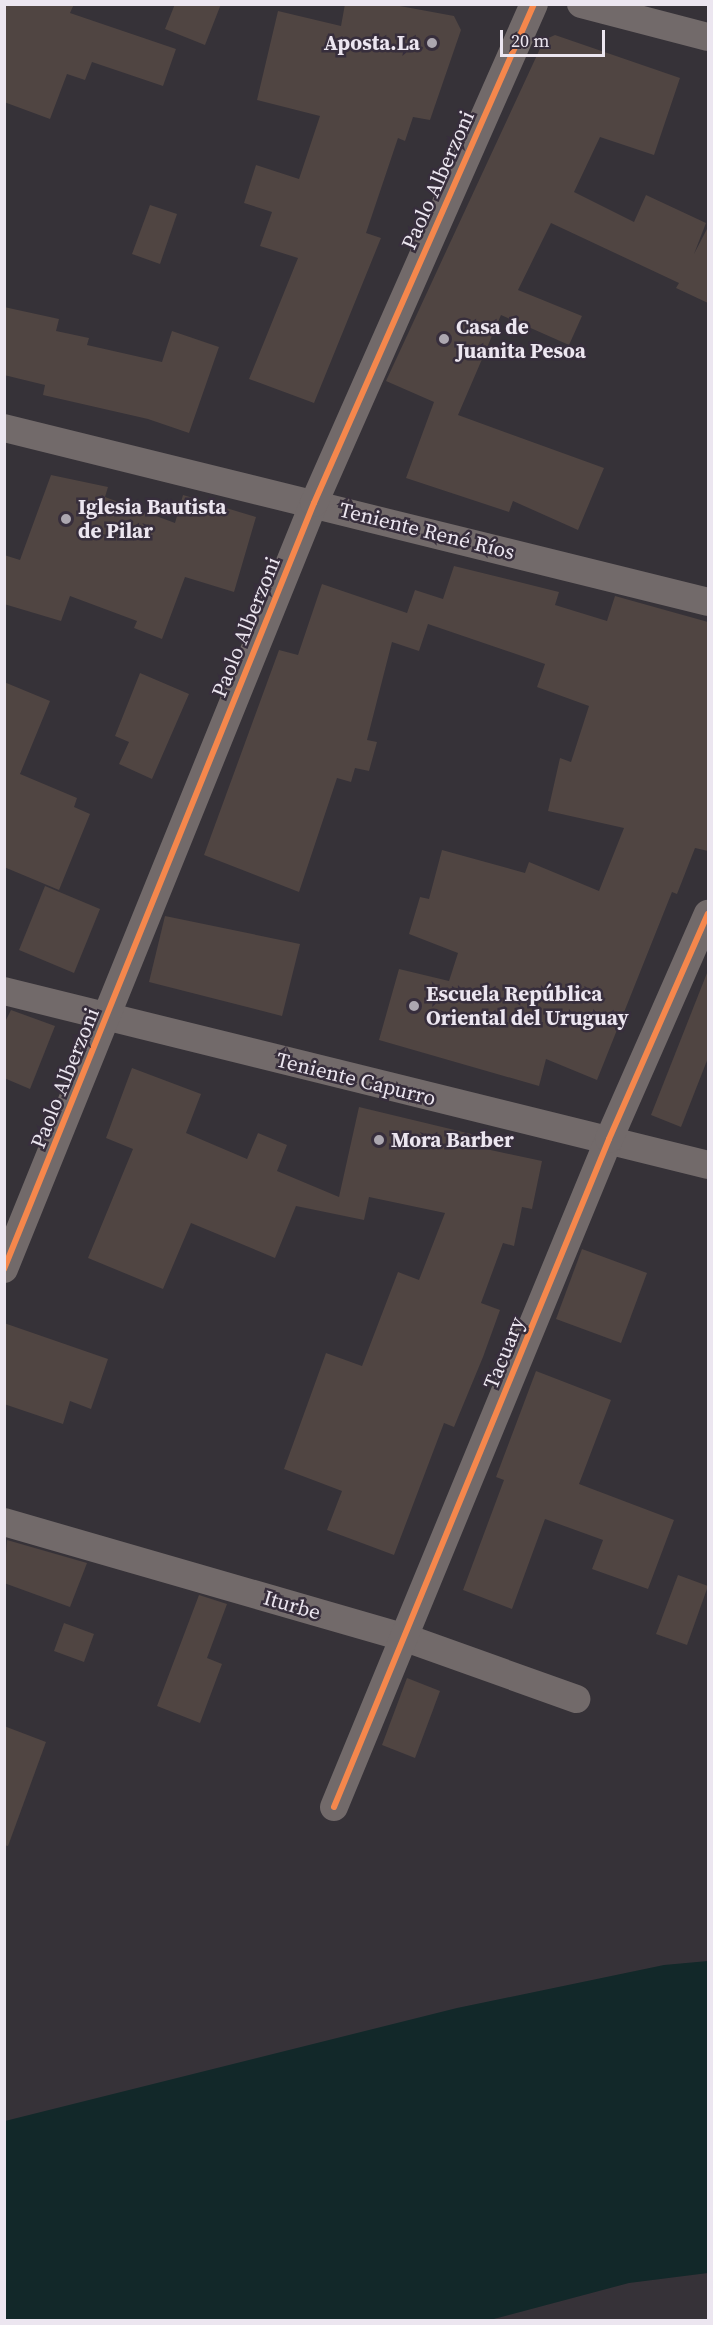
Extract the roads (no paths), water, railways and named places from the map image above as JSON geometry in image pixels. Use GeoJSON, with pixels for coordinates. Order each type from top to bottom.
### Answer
{"type":"FeatureCollection","features":[{"type":"Feature","properties":{"kind":"street","name":"Paolo Alberzoni"},"geometry":{"type":"LineString","coordinates":[[4,1269],[314,503],[534,4]]}},
{"type":"Feature","properties":{"kind":"street"},"geometry":{"type":"LineString","coordinates":[[581,4],[708,37]]}},
{"type":"Feature","properties":{"kind":"street","name":"Teniente René Ríos"},"geometry":{"type":"LineString","coordinates":[[4,428],[708,602]]}},
{"type":"Feature","properties":{"kind":"street","name":"Tacuary"},"geometry":{"type":"LineString","coordinates":[[334,1807],[406,1638],[609,1139],[708,914]]}},
{"type":"Feature","properties":{"kind":"street","name":"Teniente Capurro"},"geometry":{"type":"LineString","coordinates":[[4,991],[708,1165]]}},
{"type":"Feature","properties":{"kind":"street","name":"Iturbe"},"geometry":{"type":"LineString","coordinates":[[4,1522],[406,1638],[576,1700]]}},
{"type":"Feature","properties":{"kind":"place","name":"Aposta.La"},"geometry":{"type":"Point","coordinates":[432,43]}},
{"type":"Feature","properties":{"kind":"place","name":"Casa de Juanita Pesoa"},"geometry":{"type":"Point","coordinates":[444,339]}},
{"type":"Feature","properties":{"kind":"place","name":"Iglesia Bautista de Pilar"},"geometry":{"type":"Point","coordinates":[66,519]}},
{"type":"Feature","properties":{"kind":"place","name":"Escuela República Oriental del Uruguay"},"geometry":{"type":"Point","coordinates":[414,1006]}},
{"type":"Feature","properties":{"kind":"place","name":"Mora Barber"},"geometry":{"type":"Point","coordinates":[379,1140]}}]}
